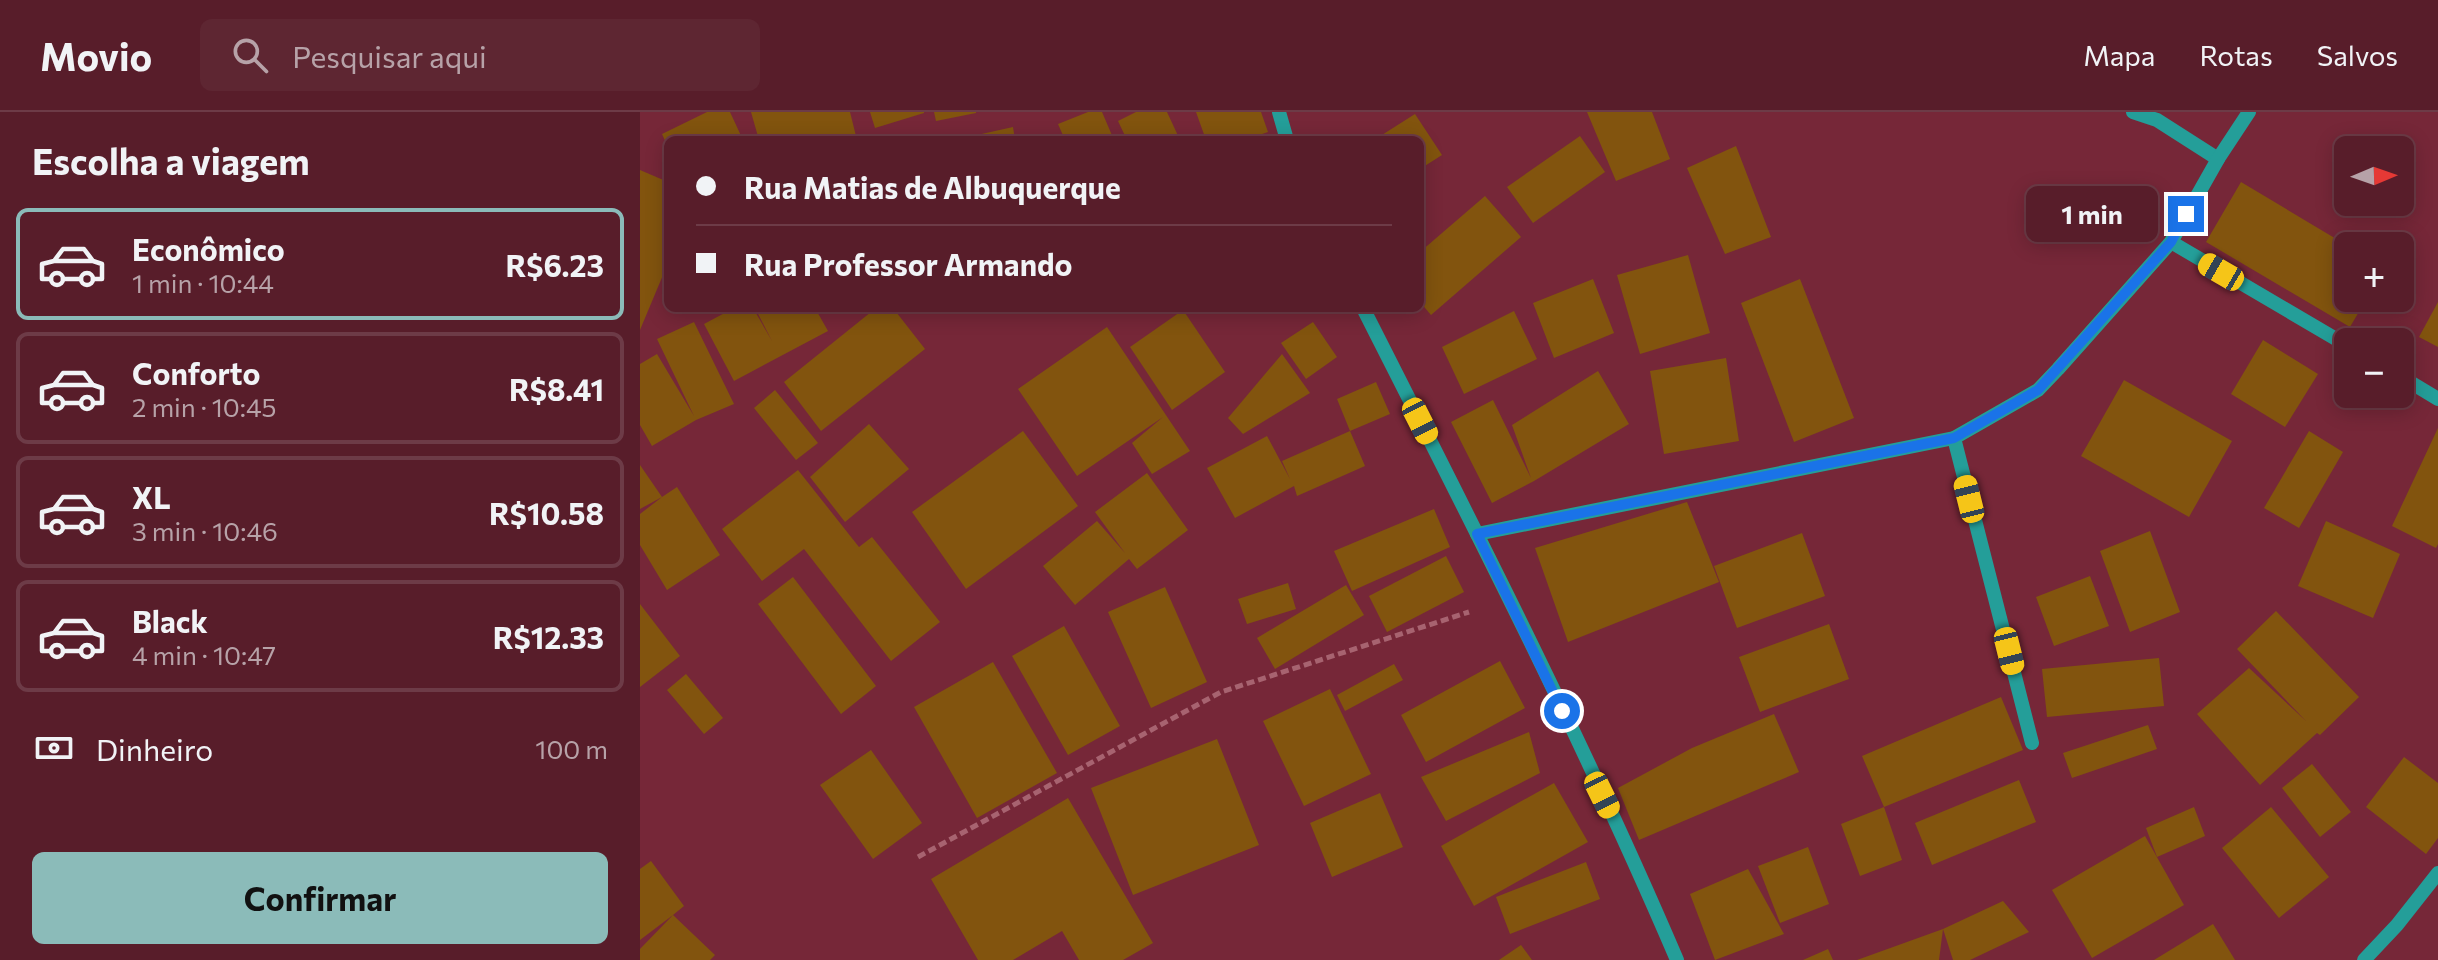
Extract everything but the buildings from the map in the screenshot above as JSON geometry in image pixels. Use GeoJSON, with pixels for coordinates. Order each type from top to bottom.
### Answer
{"type":"FeatureCollection","features":[{"type":"Feature","properties":{"kind":"street"},"geometry":{"type":"LineString","coordinates":[[1279,112],[1286,136]]}},
{"type":"Feature","properties":{"kind":"street"},"geometry":{"type":"LineString","coordinates":[[2133,112],[2157,120],[2218,159]]}},
{"type":"Feature","properties":{"kind":"street"},"geometry":{"type":"LineString","coordinates":[[1477,534],[1954,438],[2038,390],[2171,242],[2218,159],[2249,112]]}},
{"type":"Feature","properties":{"kind":"street"},"geometry":{"type":"LineString","coordinates":[[2171,242],[2334,338]]}},
{"type":"Feature","properties":{"kind":"street"},"geometry":{"type":"LineString","coordinates":[[1365,312],[1477,534],[1642,878],[1677,960]]}},
{"type":"Feature","properties":{"kind":"street"},"geometry":{"type":"LineString","coordinates":[[2414,384],[2438,399]]}},
{"type":"Feature","properties":{"kind":"street"},"geometry":{"type":"LineString","coordinates":[[1954,438],[2032,743]]}},
{"type":"Feature","properties":{"kind":"street"},"geometry":{"type":"LineString","coordinates":[[2364,960],[2397,925],[2438,873]]}},
{"type":"Feature","properties":{"kind":"path"},"geometry":{"type":"LineString","coordinates":[[918,857],[1221,692],[1508,599]]}},
{"type":"Feature","properties":{"kind":"route"},"geometry":{"type":"LineString","coordinates":[[1562,711],[1477,534],[1954,438],[2038,390],[2171,242],[2186,214]]}}]}
